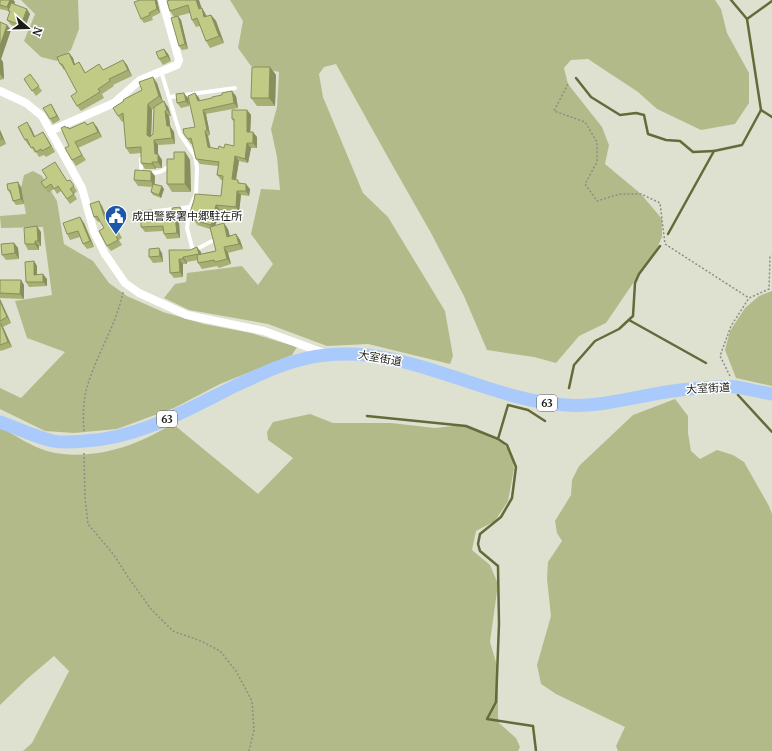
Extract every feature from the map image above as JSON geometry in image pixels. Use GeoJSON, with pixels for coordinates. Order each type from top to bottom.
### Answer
{"type":"FeatureCollection","features":[{"type":"Feature","properties":{"kind":"main road","name":"大室街道"},"geometry":{"type":"LineString","coordinates":[[0,422],[35,436],[54,441],[82,442],[117,437],[157,424],[269,370],[306,358],[353,353],[403,362],[445,374],[516,398],[543,403],[587,406],[695,388],[735,387],[772,394]]}},
{"type":"Feature","properties":{"kind":"street"},"geometry":{"type":"LineString","coordinates":[[50,131],[114,103],[140,80],[177,65],[179,60],[162,0]]}},
{"type":"Feature","properties":{"kind":"street"},"geometry":{"type":"LineString","coordinates":[[0,91],[26,103],[42,116],[63,157],[82,188],[94,232],[105,254],[125,283],[139,293],[187,315],[264,331],[327,355]]}},
{"type":"Feature","properties":{"kind":"lane"},"geometry":{"type":"LineString","coordinates":[[161,72],[180,134],[195,156],[197,168],[196,194],[190,207],[187,228],[193,251],[212,241]]}},
{"type":"Feature","properties":{"kind":"lane"},"geometry":{"type":"LineString","coordinates":[[166,104],[170,99],[235,88]]}},
{"type":"Feature","properties":{"kind":"lane"},"geometry":{"type":"LineString","coordinates":[[185,151],[190,148]]}},
{"type":"Feature","properties":{"kind":"lane"},"geometry":{"type":"LineString","coordinates":[[142,158],[141,172],[163,172],[175,159]]}},
{"type":"Feature","properties":{"kind":"lane"},"geometry":{"type":"LineString","coordinates":[[146,212],[190,207]]}},
{"type":"Feature","properties":{"kind":"path"},"geometry":{"type":"LineString","coordinates":[[568,84],[554,111],[585,122],[596,142],[597,162],[585,184],[597,201],[620,194],[641,194],[660,203],[665,244],[749,298]]}},
{"type":"Feature","properties":{"kind":"path"},"geometry":{"type":"LineString","coordinates":[[735,387],[720,356],[731,326],[749,298],[769,289],[770,257],[772,255]]}},
{"type":"Feature","properties":{"kind":"path"},"geometry":{"type":"LineString","coordinates":[[83,421],[86,391],[101,352],[117,317],[125,283]]}},
{"type":"Feature","properties":{"kind":"path"},"geometry":{"type":"LineString","coordinates":[[84,465],[85,498],[88,524],[114,554],[128,578],[150,609],[173,631],[220,651],[236,671],[252,701],[254,730],[249,751]]}},
{"type":"Feature","properties":{"kind":"green space"},"geometry":{"type":"Polygon","coordinates":[[[21,0],[78,0],[79,29],[71,50],[57,61],[41,57],[24,41],[35,14],[21,0]]]}},
{"type":"Feature","properties":{"kind":"green space"},"geometry":{"type":"Polygon","coordinates":[[[230,0],[715,0],[721,9],[727,33],[749,73],[749,103],[735,124],[701,130],[657,109],[638,92],[588,59],[571,60],[564,68],[568,84],[602,127],[609,145],[605,164],[641,194],[662,219],[662,237],[657,248],[606,323],[579,336],[556,363],[534,357],[487,350],[464,296],[431,233],[336,64],[324,67],[319,74],[323,97],[363,193],[388,217],[445,311],[453,356],[450,364],[368,344],[327,346],[268,324],[189,310],[164,298],[175,284],[186,282],[187,273],[242,266],[258,285],[273,264],[251,234],[261,189],[280,190],[277,157],[271,129],[277,107],[279,72],[251,66],[238,48],[243,21],[230,0]]]}},
{"type":"Feature","properties":{"kind":"green space"},"geometry":{"type":"Polygon","coordinates":[[[33,171],[42,176],[57,201],[64,244],[93,261],[109,283],[127,296],[163,312],[204,324],[251,333],[297,347],[292,355],[220,384],[174,408],[117,429],[74,433],[45,431],[0,409],[0,388],[21,398],[65,352],[27,338],[15,301],[52,295],[43,227],[1,228],[0,216],[26,214],[21,188],[24,175],[33,171]]]}},
{"type":"Feature","properties":{"kind":"green space"},"geometry":{"type":"Polygon","coordinates":[[[772,291],[772,386],[736,378],[725,350],[730,331],[745,308],[759,296],[772,291]]]}},
{"type":"Feature","properties":{"kind":"green space"},"geometry":{"type":"Polygon","coordinates":[[[675,399],[688,416],[688,433],[691,451],[700,459],[717,450],[733,455],[744,462],[772,514],[772,751],[618,751],[616,746],[625,727],[556,694],[541,684],[537,665],[551,616],[547,579],[548,562],[562,541],[557,533],[555,521],[571,495],[572,480],[579,466],[633,415],[675,399]]]}},
{"type":"Feature","properties":{"kind":"green space"},"geometry":{"type":"Polygon","coordinates":[[[310,414],[333,423],[391,423],[435,428],[463,425],[503,443],[512,455],[514,469],[508,501],[495,521],[476,531],[472,550],[490,565],[498,584],[490,642],[498,669],[498,722],[516,738],[520,747],[518,751],[23,751],[32,743],[69,671],[54,656],[0,705],[0,427],[41,449],[69,455],[81,455],[104,452],[127,446],[173,424],[258,494],[293,458],[268,440],[267,432],[273,422],[310,414]]]}},
{"type":"Feature","properties":{"kind":"building"},"geometry":{"type":"Polygon","coordinates":[[[0,0],[10,0],[7,7],[0,5],[0,0]]]}},
{"type":"Feature","properties":{"kind":"building"},"geometry":{"type":"Polygon","coordinates":[[[140,0],[155,0],[157,9],[149,13],[150,15],[141,19],[134,2],[140,0]]]}},
{"type":"Feature","properties":{"kind":"building"},"geometry":{"type":"Polygon","coordinates":[[[196,0],[199,9],[202,8],[204,17],[211,15],[219,36],[206,41],[197,18],[192,20],[188,5],[170,11],[167,1],[196,0]]]}},
{"type":"Feature","properties":{"kind":"building"},"geometry":{"type":"Polygon","coordinates":[[[11,3],[27,9],[21,25],[7,20],[11,3]]]}},
{"type":"Feature","properties":{"kind":"building"},"geometry":{"type":"Polygon","coordinates":[[[178,16],[185,44],[179,46],[171,18],[178,16]]]}},
{"type":"Feature","properties":{"kind":"building"},"geometry":{"type":"Polygon","coordinates":[[[0,22],[7,25],[0,46],[0,22]]]}},
{"type":"Feature","properties":{"kind":"building"},"geometry":{"type":"Polygon","coordinates":[[[164,49],[167,56],[159,59],[156,52],[164,49]]]}},
{"type":"Feature","properties":{"kind":"building"},"geometry":{"type":"Polygon","coordinates":[[[69,53],[74,65],[79,62],[85,73],[99,64],[103,70],[123,60],[128,70],[109,79],[110,81],[98,89],[100,92],[77,106],[71,96],[77,92],[57,57],[69,53]]]}},
{"type":"Feature","properties":{"kind":"building"},"geometry":{"type":"Polygon","coordinates":[[[252,67],[270,67],[269,98],[251,98],[252,67]]]}},
{"type":"Feature","properties":{"kind":"building"},"geometry":{"type":"Polygon","coordinates":[[[30,74],[39,86],[32,91],[24,79],[30,74]]]}},
{"type":"Feature","properties":{"kind":"building"},"geometry":{"type":"Polygon","coordinates":[[[153,77],[159,96],[148,104],[147,135],[150,137],[153,134],[154,107],[164,101],[167,110],[165,111],[167,126],[170,126],[172,138],[154,140],[155,154],[158,154],[158,162],[152,162],[152,164],[141,163],[141,147],[126,148],[123,113],[118,116],[113,108],[124,101],[123,100],[142,90],[139,82],[153,77]]]}},
{"type":"Feature","properties":{"kind":"building"},"geometry":{"type":"Polygon","coordinates":[[[232,91],[234,103],[203,110],[207,130],[205,131],[208,147],[218,149],[219,146],[224,148],[225,144],[234,146],[234,119],[232,119],[232,110],[247,110],[247,132],[253,132],[253,143],[247,143],[245,159],[235,156],[232,179],[238,180],[238,183],[246,184],[246,191],[237,191],[236,207],[216,205],[211,225],[194,220],[195,216],[189,216],[195,194],[221,196],[223,176],[217,175],[219,162],[196,159],[191,138],[188,139],[184,134],[183,129],[195,127],[188,96],[195,93],[198,101],[232,91]]]}},
{"type":"Feature","properties":{"kind":"building"},"geometry":{"type":"Polygon","coordinates":[[[184,93],[186,101],[177,103],[176,94],[184,93]]]}},
{"type":"Feature","properties":{"kind":"building"},"geometry":{"type":"Polygon","coordinates":[[[51,104],[57,116],[50,119],[43,108],[51,104]]]}},
{"type":"Feature","properties":{"kind":"building"},"geometry":{"type":"Polygon","coordinates":[[[27,122],[34,137],[43,132],[51,146],[42,151],[41,149],[36,152],[33,147],[31,148],[27,139],[25,140],[18,127],[27,122]]]}},
{"type":"Feature","properties":{"kind":"building"},"geometry":{"type":"Polygon","coordinates":[[[85,122],[87,125],[93,122],[98,132],[75,142],[82,155],[72,160],[65,148],[69,146],[61,128],[65,126],[69,129],[85,122]]]}},
{"type":"Feature","properties":{"kind":"building"},"geometry":{"type":"Polygon","coordinates":[[[174,152],[185,152],[185,184],[167,184],[167,159],[174,159],[174,152]]]}},
{"type":"Feature","properties":{"kind":"building"},"geometry":{"type":"Polygon","coordinates":[[[55,162],[67,181],[70,180],[74,186],[70,189],[74,194],[67,199],[58,186],[54,189],[51,184],[45,188],[41,182],[47,178],[42,170],[55,162]]]}},
{"type":"Feature","properties":{"kind":"building"},"geometry":{"type":"Polygon","coordinates":[[[135,170],[151,171],[151,181],[134,180],[135,170]]]}},
{"type":"Feature","properties":{"kind":"building"},"geometry":{"type":"Polygon","coordinates":[[[18,182],[21,199],[13,201],[7,184],[18,182]]]}},
{"type":"Feature","properties":{"kind":"building"},"geometry":{"type":"Polygon","coordinates":[[[153,184],[162,186],[159,195],[151,192],[153,184]]]}},
{"type":"Feature","properties":{"kind":"building"},"geometry":{"type":"Polygon","coordinates":[[[99,201],[105,219],[110,217],[119,233],[115,234],[118,240],[107,246],[99,231],[104,228],[97,216],[94,217],[90,204],[99,201]]]}},
{"type":"Feature","properties":{"kind":"building"},"geometry":{"type":"Polygon","coordinates":[[[180,207],[181,217],[175,217],[177,233],[164,234],[163,226],[141,227],[141,211],[152,210],[153,216],[172,214],[172,208],[180,207]]]}},
{"type":"Feature","properties":{"kind":"building"},"geometry":{"type":"Polygon","coordinates":[[[80,217],[90,241],[83,244],[78,231],[67,234],[63,223],[80,217]]]}},
{"type":"Feature","properties":{"kind":"building"},"geometry":{"type":"Polygon","coordinates":[[[224,223],[227,237],[236,234],[239,244],[224,247],[227,259],[215,262],[214,260],[198,263],[197,255],[216,251],[210,227],[224,223]]]}},
{"type":"Feature","properties":{"kind":"building"},"geometry":{"type":"Polygon","coordinates":[[[37,226],[38,241],[35,241],[35,244],[25,244],[24,228],[37,226]]]}},
{"type":"Feature","properties":{"kind":"building"},"geometry":{"type":"Polygon","coordinates":[[[14,243],[15,253],[2,255],[1,244],[14,243]]]}},
{"type":"Feature","properties":{"kind":"building"},"geometry":{"type":"Polygon","coordinates":[[[197,247],[199,254],[179,259],[180,272],[170,273],[169,250],[190,250],[197,247]]]}},
{"type":"Feature","properties":{"kind":"building"},"geometry":{"type":"Polygon","coordinates":[[[159,248],[160,256],[149,257],[149,249],[159,248]]]}},
{"type":"Feature","properties":{"kind":"building"},"geometry":{"type":"Polygon","coordinates":[[[34,261],[34,275],[43,274],[43,282],[26,282],[25,262],[34,261]]]}},
{"type":"Feature","properties":{"kind":"building"},"geometry":{"type":"Polygon","coordinates":[[[0,280],[21,280],[20,294],[0,293],[0,280]]]}},
{"type":"Feature","properties":{"kind":"building"},"geometry":{"type":"Polygon","coordinates":[[[0,301],[7,317],[0,321],[0,301]]]}},
{"type":"Feature","properties":{"kind":"building"},"geometry":{"type":"Polygon","coordinates":[[[0,324],[8,342],[0,345],[0,324]]]}},
{"type":"Feature","properties":{"kind":"waterway"},"geometry":{"type":"LineString","coordinates":[[731,0],[747,19]]}},
{"type":"Feature","properties":{"kind":"waterway"},"geometry":{"type":"LineString","coordinates":[[668,234],[714,151],[742,145],[761,110],[747,19],[772,1]]}},
{"type":"Feature","properties":{"kind":"waterway"},"geometry":{"type":"LineString","coordinates":[[576,78],[591,97],[620,115],[636,113],[644,115],[648,134],[666,140],[680,141],[693,152],[714,151]]}},
{"type":"Feature","properties":{"kind":"waterway"},"geometry":{"type":"LineString","coordinates":[[761,110],[772,117]]}},
{"type":"Feature","properties":{"kind":"waterway"},"geometry":{"type":"LineString","coordinates":[[569,388],[574,365],[595,341],[619,329],[633,316],[635,283],[639,274],[660,246]]}},
{"type":"Feature","properties":{"kind":"waterway"},"geometry":{"type":"LineString","coordinates":[[629,320],[706,363]]}},
{"type":"Feature","properties":{"kind":"waterway"},"geometry":{"type":"LineString","coordinates":[[738,395],[772,432]]}},
{"type":"Feature","properties":{"kind":"waterway"},"geometry":{"type":"LineString","coordinates":[[536,751],[533,726],[487,719],[496,702],[499,624],[498,566],[480,551],[478,544],[480,534],[501,517],[512,498],[516,467],[507,445],[498,439],[508,405],[528,410],[545,421]]}},
{"type":"Feature","properties":{"kind":"waterway"},"geometry":{"type":"LineString","coordinates":[[367,416],[466,426],[498,439]]}},
{"type":"Feature","properties":{"kind":"place","name":"成田警察署中郷駐在所"},"geometry":{"type":"Point","coordinates":[116,236]}}]}
